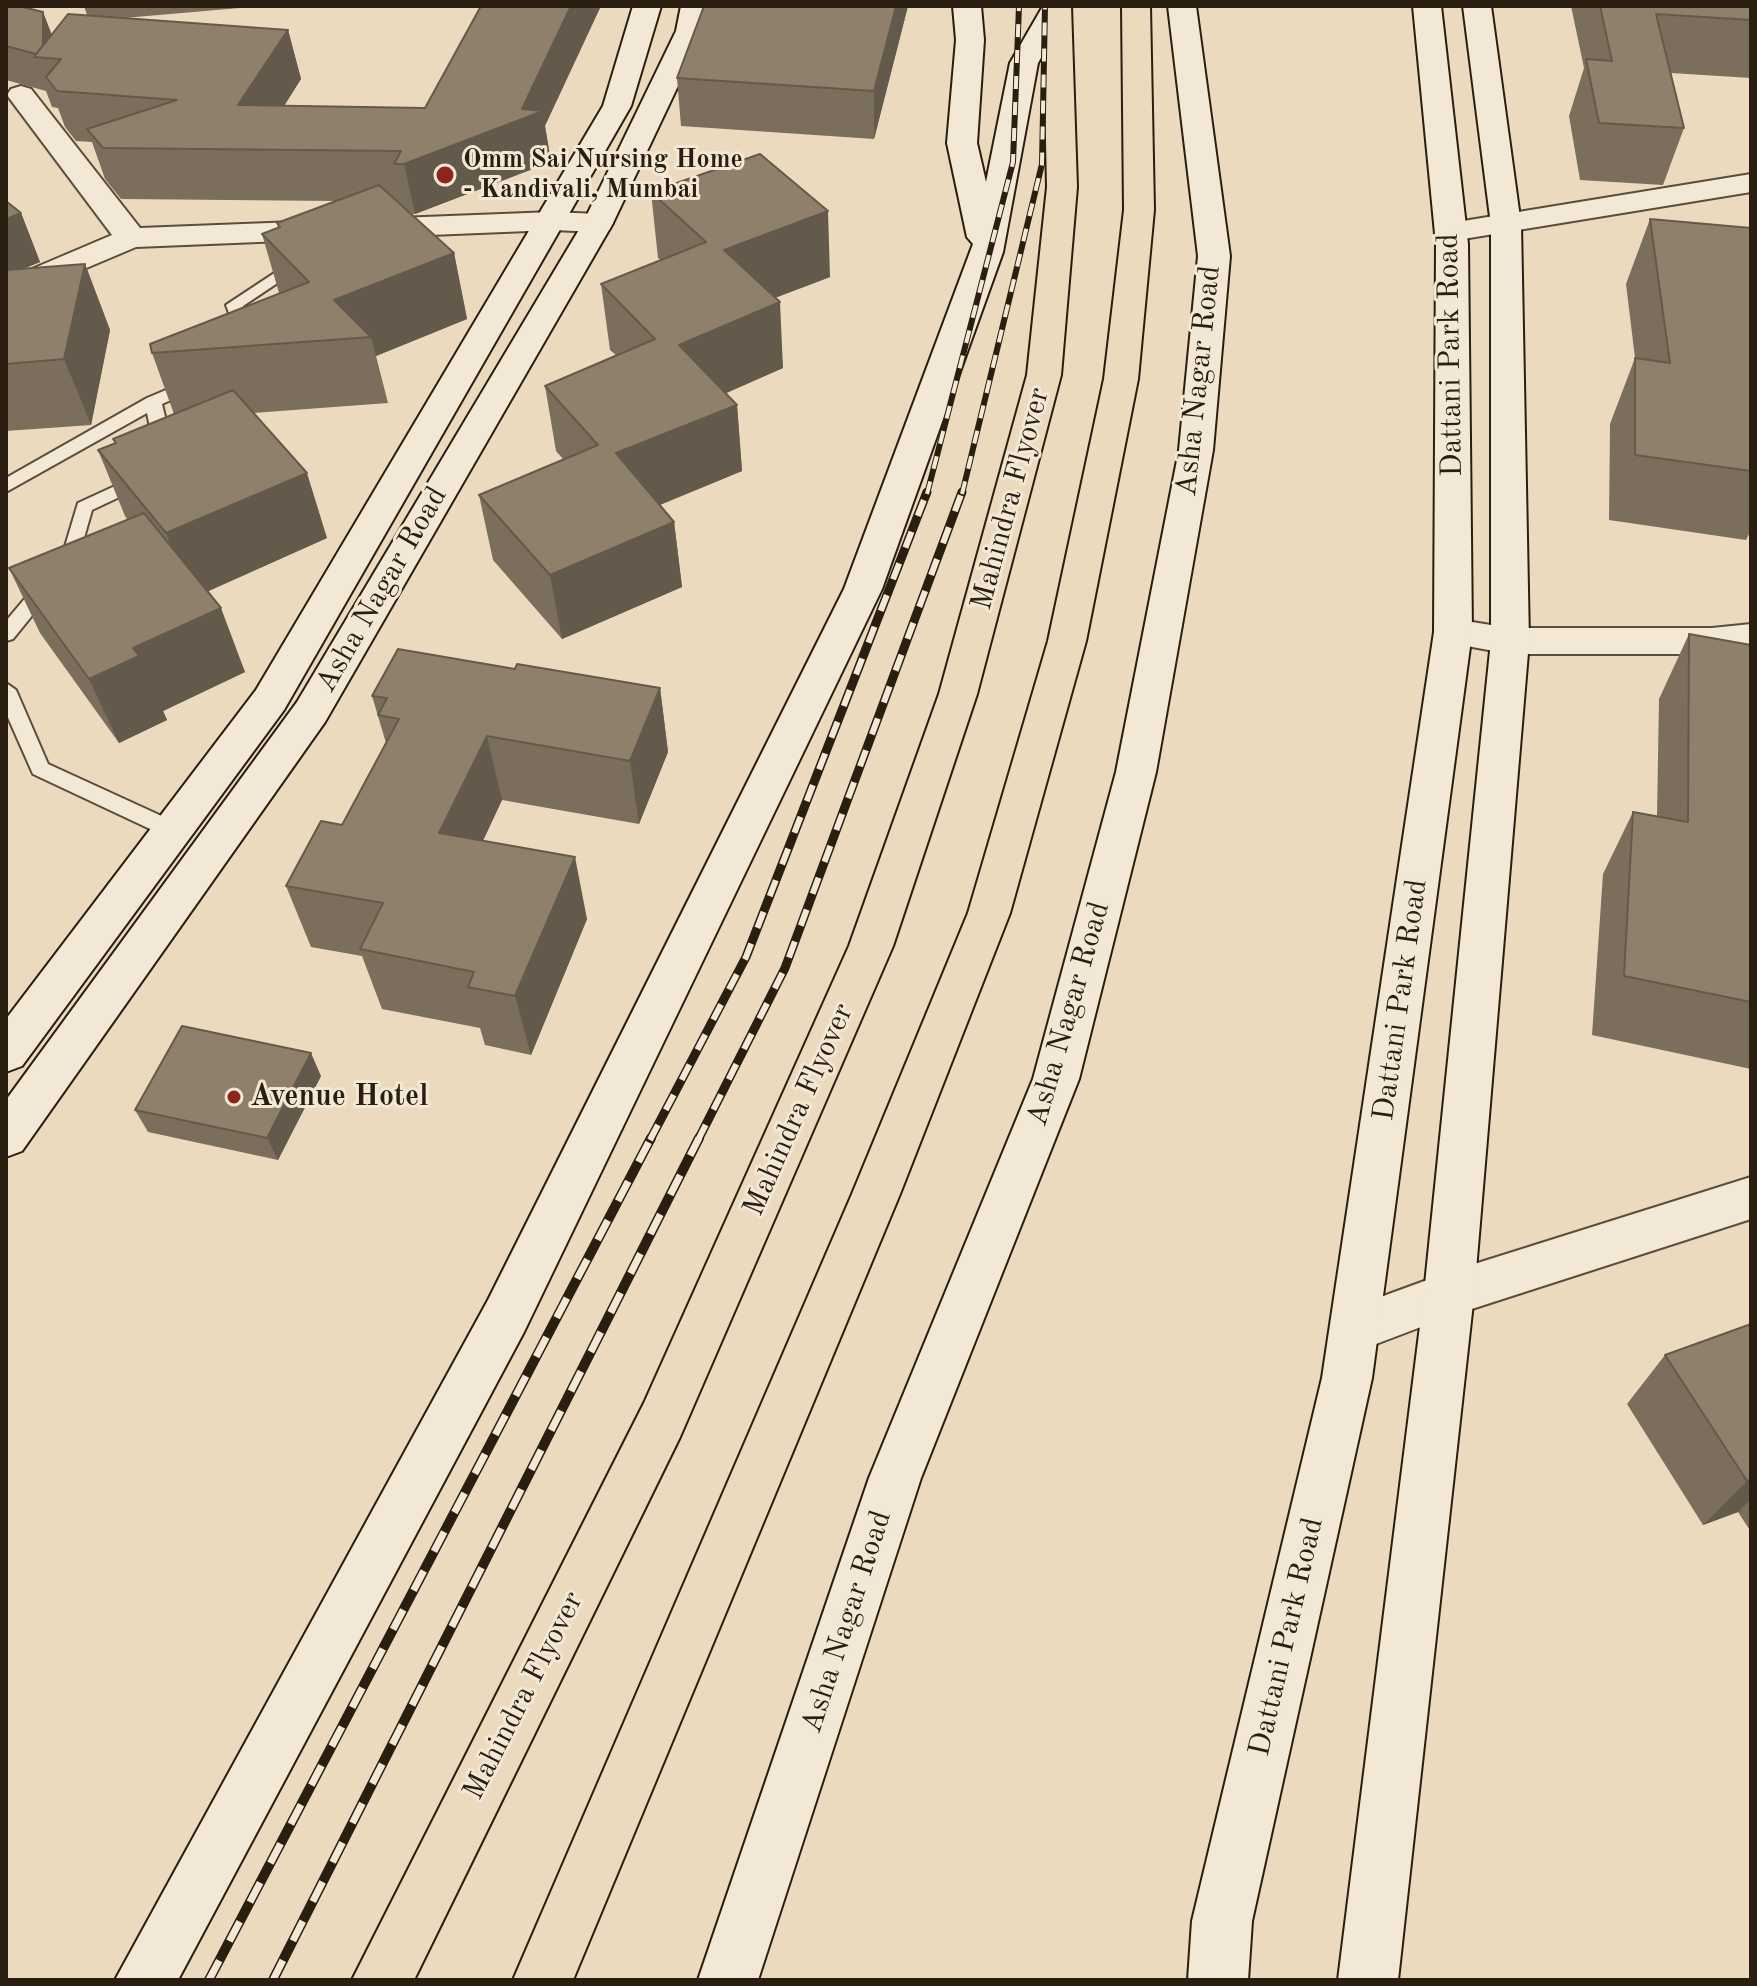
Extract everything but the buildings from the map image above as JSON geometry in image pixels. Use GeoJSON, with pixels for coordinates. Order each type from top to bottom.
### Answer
{"type":"FeatureCollection","features":[{"type":"Feature","properties":{"kind":"highway","name":"Mahindra Flyover"},"geometry":{"type":"LineString","coordinates":[[382,1980],[662,1420],[871,946],[958,694],[1044,375],[1062,187],[1057,6]]}},
{"type":"Feature","properties":{"kind":"highway"},"geometry":{"type":"LineString","coordinates":[[543,1980],[876,1194],[989,913],[1067,641],[1121,379],[1139,210],[1136,6]]}},
{"type":"Feature","properties":{"kind":"street","name":"Asha Nagar Road"},"geometry":{"type":"LineString","coordinates":[[6,1053],[270,700],[553,221],[617,106],[647,6]]}},
{"type":"Feature","properties":{"kind":"street","name":"Asha Nagar Road"},"geometry":{"type":"LineString","coordinates":[[6,1137],[311,712],[598,223],[690,31],[695,6]]}},
{"type":"Feature","properties":{"kind":"street"},"geometry":{"type":"LineString","coordinates":[[967,6],[970,40],[962,143],[987,252]]}},
{"type":"Feature","properties":{"kind":"street"},"geometry":{"type":"LineString","coordinates":[[145,1980],[506,1316],[856,604],[987,252],[1024,63],[1057,6]]}},
{"type":"Feature","properties":{"kind":"street","name":"Asha Nagar Road"},"geometry":{"type":"LineString","coordinates":[[728,1980],[895,1478],[1056,1079],[1136,772],[1196,450],[1214,256],[1182,6]]}},
{"type":"Feature","properties":{"kind":"street","name":"Dattani Park Road"},"geometry":{"type":"LineString","coordinates":[[1218,1980],[1222,1921],[1347,1378],[1453,632],[1451,232],[1427,6]]}},
{"type":"Feature","properties":{"kind":"street","name":"Dattani Park Road"},"geometry":{"type":"LineString","coordinates":[[1368,1980],[1449,1294],[1510,641],[1506,225],[1477,6]]}},
{"type":"Feature","properties":{"kind":"street"},"geometry":{"type":"LineString","coordinates":[[21,95],[131,238]]}},
{"type":"Feature","properties":{"kind":"street"},"geometry":{"type":"LineString","coordinates":[[1451,232],[1751,183]]}},
{"type":"Feature","properties":{"kind":"street"},"geometry":{"type":"LineString","coordinates":[[6,292],[131,238],[553,221],[598,223]]}},
{"type":"Feature","properties":{"kind":"street"},"geometry":{"type":"LineString","coordinates":[[1453,632],[1510,641],[1712,641],[1751,637]]}},
{"type":"Feature","properties":{"kind":"street"},"geometry":{"type":"LineString","coordinates":[[1355,1329],[1449,1294],[1751,1198]]}},
{"type":"Feature","properties":{"kind":"lane"},"geometry":{"type":"LineString","coordinates":[[252,356],[234,305],[279,275]]}},
{"type":"Feature","properties":{"kind":"lane"},"geometry":{"type":"LineString","coordinates":[[6,486],[153,402],[210,376]]}},
{"type":"Feature","properties":{"kind":"lane"},"geometry":{"type":"LineString","coordinates":[[6,634],[72,555],[84,507],[160,471],[153,402]]}},
{"type":"Feature","properties":{"kind":"lane"},"geometry":{"type":"LineString","coordinates":[[6,690],[40,769],[172,830]]}},
{"type":"Feature","properties":{"kind":"railway"},"geometry":{"type":"LineString","coordinates":[[927,494],[1013,162],[1019,6]]}},
{"type":"Feature","properties":{"kind":"railway"},"geometry":{"type":"LineString","coordinates":[[962,494],[1042,164],[1045,6]]}},
{"type":"Feature","properties":{"kind":"railway"},"geometry":{"type":"LineString","coordinates":[[650,1140],[746,957],[927,492]]}},
{"type":"Feature","properties":{"kind":"railway"},"geometry":{"type":"LineString","coordinates":[[698,1140],[785,968],[962,492]]}},
{"type":"Feature","properties":{"kind":"railway"},"geometry":{"type":"LineString","coordinates":[[209,1980],[651,1138]]}},
{"type":"Feature","properties":{"kind":"railway"},"geometry":{"type":"LineString","coordinates":[[273,1980],[699,1138]]}},
{"type":"Feature","properties":{"kind":"place","name":"Omm Sai Nursing Home - Kandivali, Mumbai"},"geometry":{"type":"Point","coordinates":[445,175]}},
{"type":"Feature","properties":{"kind":"place","name":"Avenue Hotel"},"geometry":{"type":"Point","coordinates":[234,1097]}}]}
